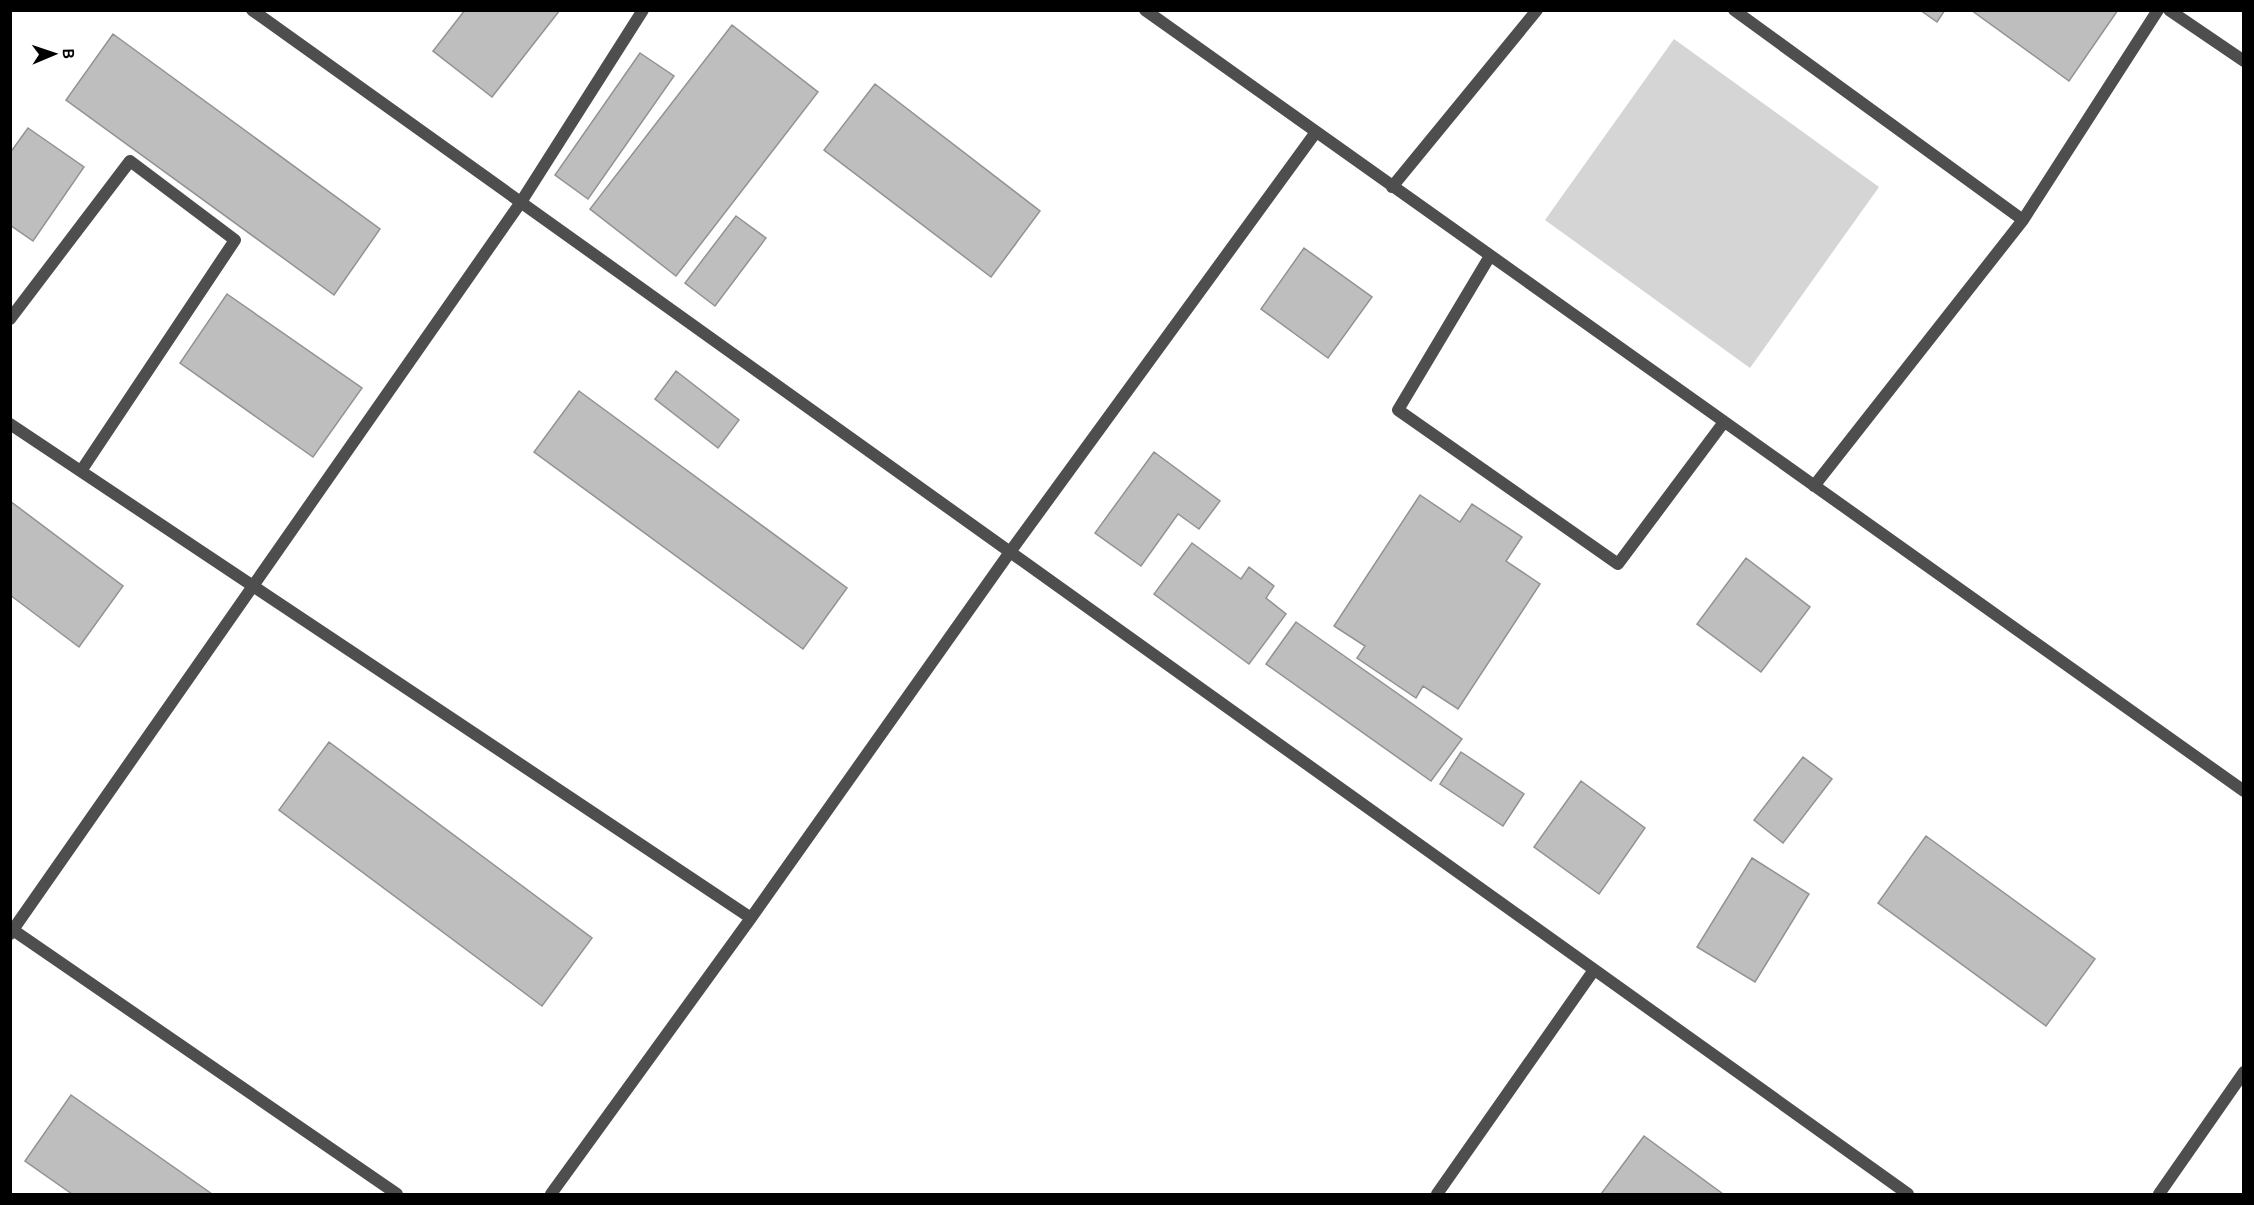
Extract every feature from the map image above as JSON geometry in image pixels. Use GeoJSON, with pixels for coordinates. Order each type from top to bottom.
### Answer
{"type":"FeatureCollection","features":[{"type":"Feature","properties":{"kind":"lane"},"geometry":{"type":"LineString","coordinates":[[252,10],[1908,1194]]}},
{"type":"Feature","properties":{"kind":"lane"},"geometry":{"type":"LineString","coordinates":[[397,1194],[12,930],[521,202],[643,10]]}},
{"type":"Feature","properties":{"kind":"lane"},"geometry":{"type":"LineString","coordinates":[[1144,10],[2244,791]]}},
{"type":"Feature","properties":{"kind":"lane"},"geometry":{"type":"LineString","coordinates":[[1392,187],[1537,10]]}},
{"type":"Feature","properties":{"kind":"lane"},"geometry":{"type":"LineString","coordinates":[[1734,10],[2023,220]]}},
{"type":"Feature","properties":{"kind":"lane"},"geometry":{"type":"LineString","coordinates":[[1814,486],[2023,220],[2158,10]]}},
{"type":"Feature","properties":{"kind":"lane"},"geometry":{"type":"LineString","coordinates":[[2169,10],[2244,61]]}},
{"type":"Feature","properties":{"kind":"lane"},"geometry":{"type":"LineString","coordinates":[[551,1194],[751,918],[1010,552],[1316,132]]}},
{"type":"Feature","properties":{"kind":"lane"},"geometry":{"type":"LineString","coordinates":[[10,320],[130,161],[235,240],[81,471]]}},
{"type":"Feature","properties":{"kind":"lane"},"geometry":{"type":"LineString","coordinates":[[1490,256],[1398,410],[1618,564],[1724,422]]}},
{"type":"Feature","properties":{"kind":"lane"},"geometry":{"type":"LineString","coordinates":[[10,424],[751,918]]}},
{"type":"Feature","properties":{"kind":"lane"},"geometry":{"type":"LineString","coordinates":[[1437,1194],[1594,970]]}},
{"type":"Feature","properties":{"kind":"lane"},"geometry":{"type":"LineString","coordinates":[[2159,1194],[2244,1072]]}},
{"type":"Feature","properties":{"kind":"shaded area"},"geometry":{"type":"Polygon","coordinates":[[[1674,39],[1879,187],[1750,368],[1545,220],[1674,39]]]}},
{"type":"Feature","properties":{"kind":"building"},"geometry":{"type":"Polygon","coordinates":[[[465,10],[560,10],[492,97],[433,51],[465,10]]]}},
{"type":"Feature","properties":{"kind":"building"},"geometry":{"type":"Polygon","coordinates":[[[1920,10],[1945,10],[1937,22],[1920,10]]]}},
{"type":"Feature","properties":{"kind":"building"},"geometry":{"type":"Polygon","coordinates":[[[1971,10],[2118,10],[2069,81],[1971,10]]]}},
{"type":"Feature","properties":{"kind":"building"},"geometry":{"type":"Polygon","coordinates":[[[732,25],[818,92],[676,276],[590,209],[732,25]]]}},
{"type":"Feature","properties":{"kind":"building"},"geometry":{"type":"Polygon","coordinates":[[[113,34],[380,229],[334,295],[66,100],[113,34]]]}},
{"type":"Feature","properties":{"kind":"building"},"geometry":{"type":"Polygon","coordinates":[[[640,53],[674,76],[588,199],[555,175],[640,53]]]}},
{"type":"Feature","properties":{"kind":"building"},"geometry":{"type":"Polygon","coordinates":[[[875,84],[1040,211],[991,277],[824,150],[875,84]]]}},
{"type":"Feature","properties":{"kind":"building"},"geometry":{"type":"Polygon","coordinates":[[[28,128],[84,167],[33,241],[10,225],[10,153],[28,128]]]}},
{"type":"Feature","properties":{"kind":"building"},"geometry":{"type":"Polygon","coordinates":[[[736,216],[766,238],[715,306],[685,283],[736,216]]]}},
{"type":"Feature","properties":{"kind":"building"},"geometry":{"type":"Polygon","coordinates":[[[1304,248],[1372,297],[1328,358],[1261,309],[1304,248]]]}},
{"type":"Feature","properties":{"kind":"building"},"geometry":{"type":"Polygon","coordinates":[[[227,294],[362,388],[313,457],[180,363],[227,294]]]}},
{"type":"Feature","properties":{"kind":"building"},"geometry":{"type":"Polygon","coordinates":[[[676,371],[739,420],[718,448],[655,399],[676,371]]]}},
{"type":"Feature","properties":{"kind":"building"},"geometry":{"type":"Polygon","coordinates":[[[579,391],[847,588],[803,649],[534,452],[579,391]]]}},
{"type":"Feature","properties":{"kind":"building"},"geometry":{"type":"Polygon","coordinates":[[[1154,452],[1220,501],[1199,529],[1178,514],[1141,566],[1095,533],[1154,452]]]}},
{"type":"Feature","properties":{"kind":"building"},"geometry":{"type":"Polygon","coordinates":[[[1420,495],[1460,522],[1472,504],[1522,537],[1506,561],[1540,584],[1458,709],[1423,686],[1416,698],[1357,658],[1365,646],[1334,626],[1420,495]]]}},
{"type":"Feature","properties":{"kind":"building"},"geometry":{"type":"Polygon","coordinates":[[[10,501],[123,586],[79,647],[10,595],[10,501]]]}},
{"type":"Feature","properties":{"kind":"building"},"geometry":{"type":"Polygon","coordinates":[[[1192,543],[1241,579],[1249,567],[1274,586],[1266,598],[1286,614],[1249,664],[1154,594],[1192,543]]]}},
{"type":"Feature","properties":{"kind":"building"},"geometry":{"type":"Polygon","coordinates":[[[1746,558],[1810,607],[1761,672],[1697,624],[1746,558]]]}},
{"type":"Feature","properties":{"kind":"building"},"geometry":{"type":"Polygon","coordinates":[[[1296,622],[1462,739],[1431,781],[1266,664],[1296,622]]]}},
{"type":"Feature","properties":{"kind":"building"},"geometry":{"type":"Polygon","coordinates":[[[329,742],[592,938],[542,1006],[279,810],[329,742]]]}},
{"type":"Feature","properties":{"kind":"building"},"geometry":{"type":"Polygon","coordinates":[[[1461,752],[1524,794],[1503,826],[1440,784],[1461,752]]]}},
{"type":"Feature","properties":{"kind":"building"},"geometry":{"type":"Polygon","coordinates":[[[1803,757],[1832,779],[1783,843],[1754,820],[1803,757]]]}},
{"type":"Feature","properties":{"kind":"building"},"geometry":{"type":"Polygon","coordinates":[[[1581,781],[1645,828],[1599,894],[1534,847],[1581,781]]]}},
{"type":"Feature","properties":{"kind":"building"},"geometry":{"type":"Polygon","coordinates":[[[1926,836],[2095,959],[2046,1026],[1878,903],[1926,836]]]}},
{"type":"Feature","properties":{"kind":"building"},"geometry":{"type":"Polygon","coordinates":[[[1752,858],[1809,894],[1755,982],[1697,947],[1752,858]]]}},
{"type":"Feature","properties":{"kind":"building"},"geometry":{"type":"Polygon","coordinates":[[[71,1095],[212,1194],[72,1194],[25,1161],[71,1095]]]}},
{"type":"Feature","properties":{"kind":"building"},"geometry":{"type":"Polygon","coordinates":[[[1644,1136],[1723,1194],[1601,1194],[1644,1136]]]}}]}
